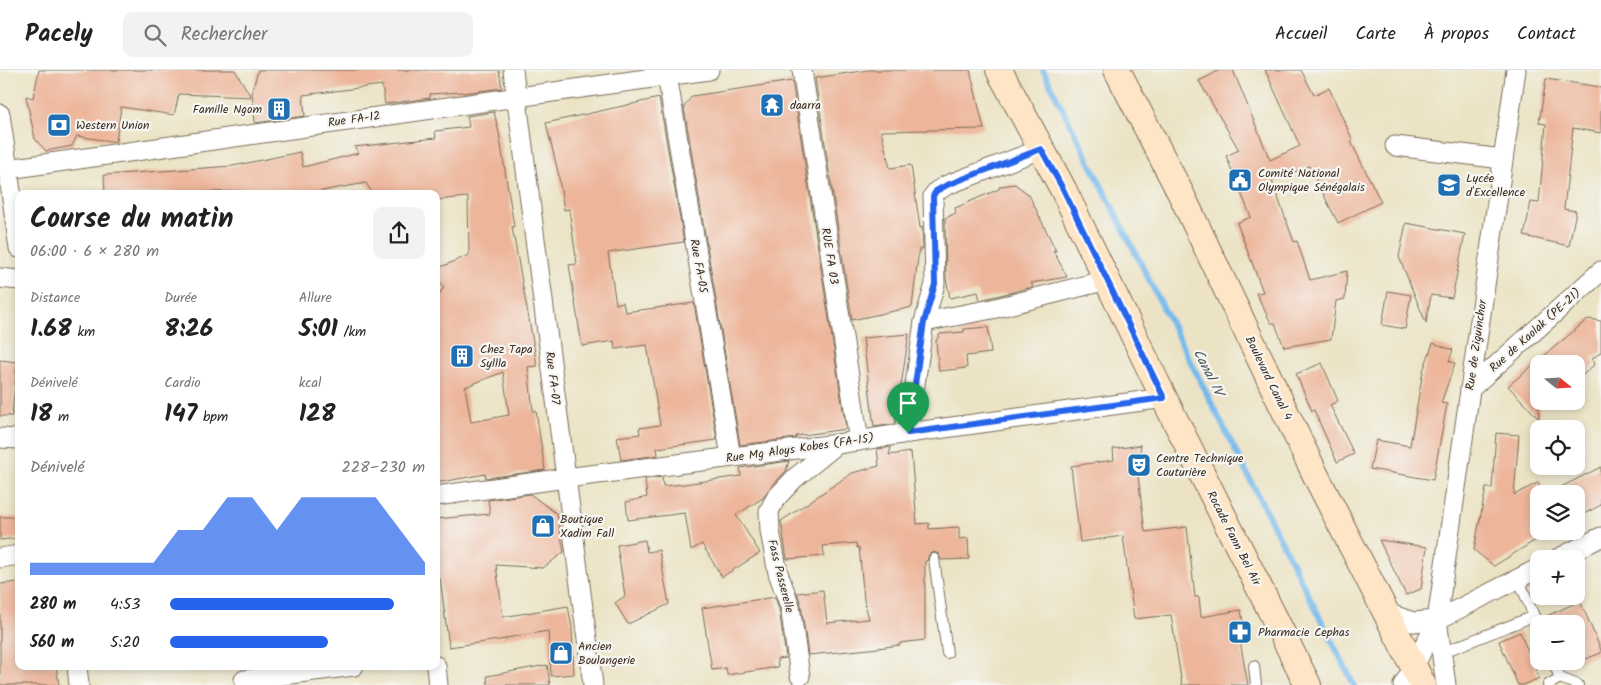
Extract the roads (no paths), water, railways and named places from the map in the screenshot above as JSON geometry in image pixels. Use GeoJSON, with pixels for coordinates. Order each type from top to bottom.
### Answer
{"type":"FeatureCollection","features":[{"type":"Feature","properties":{"kind":"main road","name":"Rocade Fann Bel Air"},"geometry":{"type":"LineString","coordinates":[[999,70],[1063,189],[1164,398],[1308,685]]}},
{"type":"Feature","properties":{"kind":"main road","name":"Boulevard Canal 4"},"geometry":{"type":"LineString","coordinates":[[1117,70],[1181,194],[1384,612],[1413,679]]}},
{"type":"Feature","properties":{"kind":"street","name":"Rue FA-07"},"geometry":{"type":"LineString","coordinates":[[514,70],[593,685]]}},
{"type":"Feature","properties":{"kind":"street","name":"Rue FA-12"},"geometry":{"type":"LineString","coordinates":[[4,168],[709,70]]}},
{"type":"Feature","properties":{"kind":"street","name":"RUE FA 03"},"geometry":{"type":"LineString","coordinates":[[802,70],[858,441]]}},
{"type":"Feature","properties":{"kind":"street","name":"Rue de Ziguinchor"},"geometry":{"type":"LineString","coordinates":[[1437,620],[1516,70]]}},
{"type":"Feature","properties":{"kind":"street","name":"Rue FA-05"},"geometry":{"type":"LineString","coordinates":[[667,75],[731,457]]}},
{"type":"Feature","properties":{"kind":"street"},"geometry":{"type":"LineString","coordinates":[[0,114],[4,168],[15,227]]}},
{"type":"Feature","properties":{"kind":"street"},"geometry":{"type":"LineString","coordinates":[[1395,146],[1503,159]]}},
{"type":"Feature","properties":{"kind":"street"},"geometry":{"type":"LineString","coordinates":[[908,433],[924,322],[935,284],[933,196],[936,191],[947,185],[1041,149]]}},
{"type":"Feature","properties":{"kind":"street","name":"Rue de Kaolak (PE-21)"},"geometry":{"type":"LineString","coordinates":[[1470,389],[1599,277]]}},
{"type":"Feature","properties":{"kind":"street"},"geometry":{"type":"LineString","coordinates":[[0,278],[15,280]]}},
{"type":"Feature","properties":{"kind":"street"},"geometry":{"type":"LineString","coordinates":[[924,322],[992,309],[1107,280]]}},
{"type":"Feature","properties":{"kind":"street","name":"Rue Mg Aloys Kobes (FA-15)"},"geometry":{"type":"LineString","coordinates":[[440,495],[837,444],[1164,398]]}},
{"type":"Feature","properties":{"kind":"street"},"geometry":{"type":"LineString","coordinates":[[0,438],[15,439]]}},
{"type":"Feature","properties":{"kind":"street","name":"Fass Passerelle"},"geometry":{"type":"LineString","coordinates":[[800,676],[790,606],[778,572],[770,532],[769,511],[776,498],[795,478],[837,444]]}},
{"type":"Feature","properties":{"kind":"street"},"geometry":{"type":"LineString","coordinates":[[1575,550],[1601,537]]}},
{"type":"Feature","properties":{"kind":"street"},"geometry":{"type":"LineString","coordinates":[[0,558],[15,556]]}},
{"type":"Feature","properties":{"kind":"street"},"geometry":{"type":"LineString","coordinates":[[1384,612],[1412,622],[1437,620],[1530,572]]}},
{"type":"Feature","properties":{"kind":"street"},"geometry":{"type":"LineString","coordinates":[[1437,620],[1446,685]]}},
{"type":"Feature","properties":{"kind":"street"},"geometry":{"type":"LineString","coordinates":[[1413,679],[1437,620]]}},
{"type":"Feature","properties":{"kind":"street"},"geometry":{"type":"LineString","coordinates":[[77,670],[79,685]]}},
{"type":"Feature","properties":{"kind":"street"},"geometry":{"type":"LineString","coordinates":[[243,677],[314,670]]}},
{"type":"Feature","properties":{"kind":"street"},"geometry":{"type":"LineString","coordinates":[[436,670],[438,685]]}},
{"type":"Feature","properties":{"kind":"lane"},"geometry":{"type":"LineString","coordinates":[[934,559],[947,654]]}},
{"type":"Feature","properties":{"kind":"lane"},"geometry":{"type":"LineString","coordinates":[[1518,578],[1534,615]]}},
{"type":"Feature","properties":{"kind":"lane"},"geometry":{"type":"LineString","coordinates":[[1441,653],[1530,618]]}},
{"type":"Feature","properties":{"kind":"lane"},"geometry":{"type":"LineString","coordinates":[[1254,666],[1256,685]]}},
{"type":"Feature","properties":{"kind":"lane"},"geometry":{"type":"LineString","coordinates":[[1557,670],[1560,678],[1578,685]]}},
{"type":"Feature","properties":{"kind":"lane"},"geometry":{"type":"LineString","coordinates":[[1548,685],[1560,678]]}},
{"type":"Feature","properties":{"kind":"waterway","name":"Canal IV"},"geometry":{"type":"LineString","coordinates":[[1043,70],[1354,685]]}},
{"type":"Feature","properties":{"kind":"place","name":"daarra"},"geometry":{"type":"Point","coordinates":[772,105]}},
{"type":"Feature","properties":{"kind":"place","name":"Famille Ngom"},"geometry":{"type":"Point","coordinates":[279,109]}},
{"type":"Feature","properties":{"kind":"place","name":"Western Union"},"geometry":{"type":"Point","coordinates":[59,125]}},
{"type":"Feature","properties":{"kind":"place","name":"Comité National Olympique Sénégalais"},"geometry":{"type":"Point","coordinates":[1240,180]}},
{"type":"Feature","properties":{"kind":"place","name":"Lycée d'Excellence"},"geometry":{"type":"Point","coordinates":[1449,185]}},
{"type":"Feature","properties":{"kind":"place","name":"Chez Tapa Syllla"},"geometry":{"type":"Point","coordinates":[462,356]}},
{"type":"Feature","properties":{"kind":"place","name":"Centre Technique Couturière"},"geometry":{"type":"Point","coordinates":[1139,465]}},
{"type":"Feature","properties":{"kind":"place","name":"Boutique Xadim Fall"},"geometry":{"type":"Point","coordinates":[543,526]}},
{"type":"Feature","properties":{"kind":"place","name":"Pharmacie Cephas"},"geometry":{"type":"Point","coordinates":[1240,632]}},
{"type":"Feature","properties":{"kind":"place","name":"Ancien Boulangerie"},"geometry":{"type":"Point","coordinates":[561,653]}}]}
